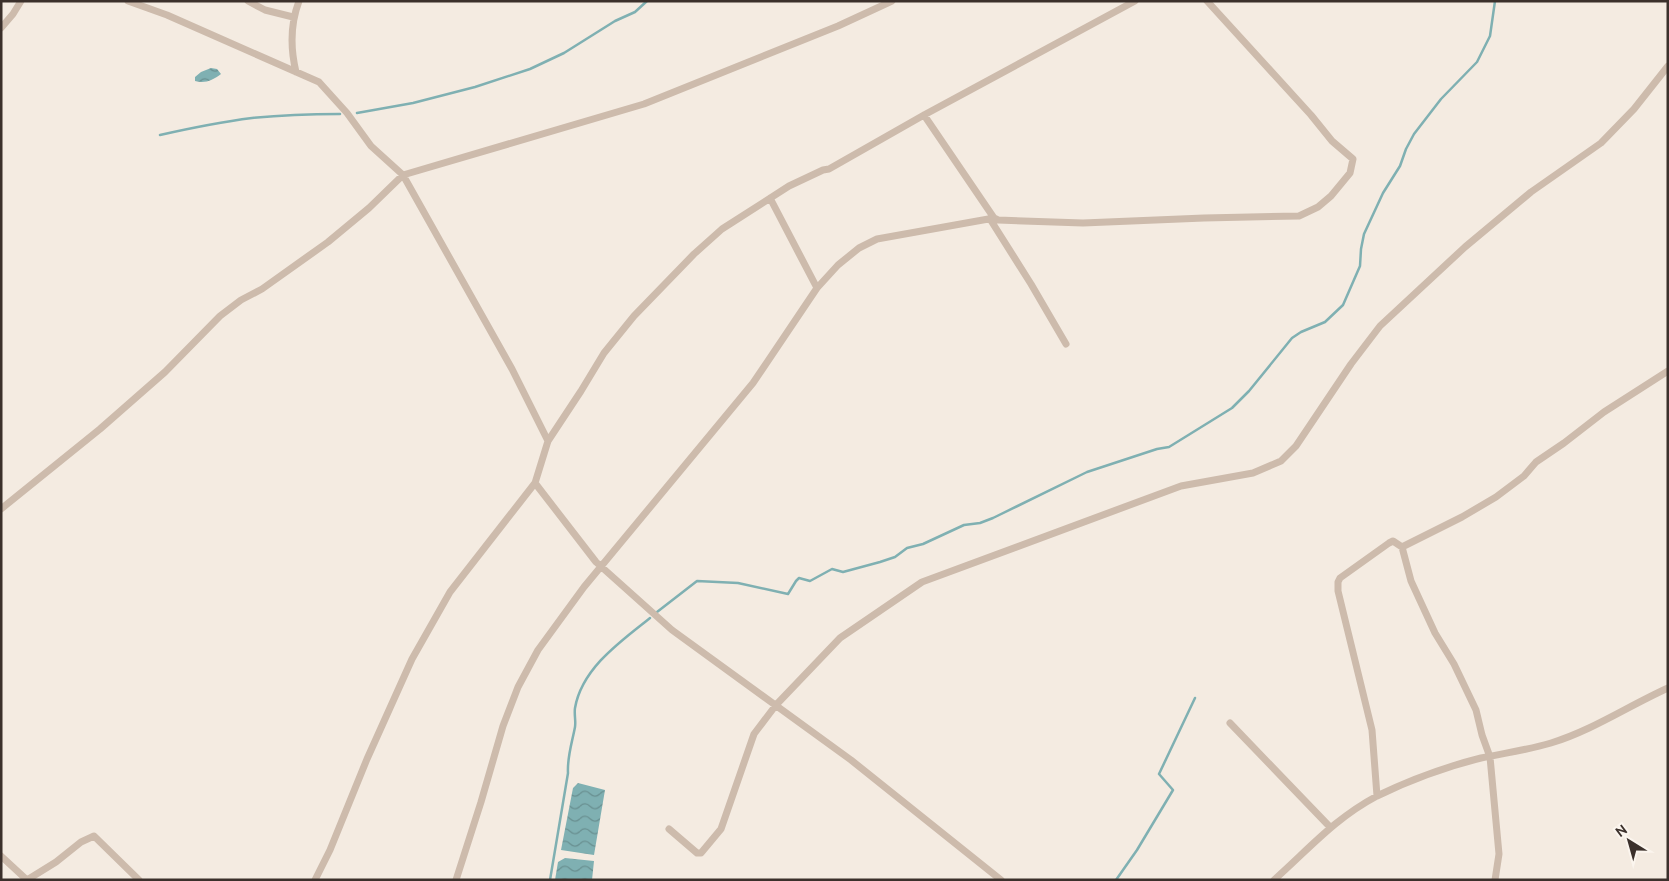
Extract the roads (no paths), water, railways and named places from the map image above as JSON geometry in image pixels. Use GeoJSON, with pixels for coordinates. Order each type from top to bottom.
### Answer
{"type":"FeatureCollection","features":[{"type":"Feature","properties":{"kind":"street"},"geometry":{"type":"LineString","coordinates":[[1,28],[21,1]]}},
{"type":"Feature","properties":{"kind":"street"},"geometry":{"type":"LineString","coordinates":[[128,1],[167,15],[319,82],[347,114],[371,146],[403,175],[512,369],[548,441]]}},
{"type":"Feature","properties":{"kind":"street"},"geometry":{"type":"LineString","coordinates":[[248,1],[265,10],[293,17]]}},
{"type":"Feature","properties":{"kind":"street"},"geometry":{"type":"LineString","coordinates":[[296,72],[293,56],[293,17],[299,1]]}},
{"type":"Feature","properties":{"kind":"street"},"geometry":{"type":"LineString","coordinates":[[1,509],[143,391],[171,366],[220,316],[328,242],[403,175],[644,104],[838,26],[892,1]]}},
{"type":"Feature","properties":{"kind":"street"},"geometry":{"type":"LineString","coordinates":[[315,880],[330,850],[367,759],[412,659],[450,592],[535,483],[548,441],[582,391],[604,353],[634,316],[694,254],[722,229],[789,186],[823,170],[829,170],[924,115],[1135,1]]}},
{"type":"Feature","properties":{"kind":"street"},"geometry":{"type":"LineString","coordinates":[[456,880],[503,726],[518,687],[538,650],[584,587],[753,383],[817,288],[838,265],[859,248],[877,239],[992,218],[998,220],[1083,223],[1299,216],[1318,207],[1331,196],[1350,173],[1353,160],[1332,141],[1311,115],[1207,1]]}},
{"type":"Feature","properties":{"kind":"street"},"geometry":{"type":"LineString","coordinates":[[669,829],[697,853],[701,853],[721,829],[752,739],[776,705],[840,638],[922,582],[1180,486],[1253,473],[1281,461],[1296,446],[1351,364],[1380,326],[1465,247],[1516,204],[1600,143],[1634,109],[1668,66]]}},
{"type":"Feature","properties":{"kind":"street"},"geometry":{"type":"LineString","coordinates":[[924,115],[992,218],[1066,344]]}},
{"type":"Feature","properties":{"kind":"street"},"geometry":{"type":"LineString","coordinates":[[770,198],[817,288]]}},
{"type":"Feature","properties":{"kind":"street"},"geometry":{"type":"LineString","coordinates":[[1402,547],[1462,517],[1496,497],[1524,476],[1536,462],[1604,412],[1668,371]]}},
{"type":"Feature","properties":{"kind":"street"},"geometry":{"type":"LineString","coordinates":[[535,483],[596,562],[672,630],[851,760],[1001,880]]}},
{"type":"Feature","properties":{"kind":"street"},"geometry":{"type":"LineString","coordinates":[[1378,796],[1372,730],[1338,591],[1338,582],[1340,578],[1393,541],[1402,547],[1411,581],[1435,633],[1454,664],[1476,710],[1490,757],[1499,854],[1495,880]]}},
{"type":"Feature","properties":{"kind":"street"},"geometry":{"type":"LineString","coordinates":[[1274,880],[1330,827],[1378,796],[1430,773],[1483,758],[1551,743],[1602,723],[1668,688]]}},
{"type":"Feature","properties":{"kind":"street"},"geometry":{"type":"LineString","coordinates":[[1230,723],[1330,827]]}},
{"type":"Feature","properties":{"kind":"street"},"geometry":{"type":"LineString","coordinates":[[1,856],[27,880],[56,862],[81,842],[94,836],[139,880]]}},
{"type":"Feature","properties":{"kind":"water"},"geometry":{"type":"Polygon","coordinates":[[[211,68],[217,69],[221,74],[209,81],[195,81],[195,77],[201,72],[211,68]]]}},
{"type":"Feature","properties":{"kind":"water"},"geometry":{"type":"Polygon","coordinates":[[[578,783],[605,790],[594,855],[561,850],[573,788],[578,783]]]}},
{"type":"Feature","properties":{"kind":"water"},"geometry":{"type":"Polygon","coordinates":[[[565,858],[594,861],[592,880],[555,880],[558,862],[565,858]]]}},
{"type":"Feature","properties":{"kind":"waterway"},"geometry":{"type":"LineString","coordinates":[[357,113],[413,103],[475,87],[530,69],[564,53],[615,21],[635,12],[647,1]]}},
{"type":"Feature","properties":{"kind":"waterway"},"geometry":{"type":"LineString","coordinates":[[657,612],[697,581],[738,583],[788,594],[799,578],[810,581],[832,569],[843,572],[895,557],[907,548],[923,544],[964,525],[980,523],[993,518],[1087,472],[1157,449],[1169,447],[1232,408],[1249,391],[1292,338],[1325,322],[1343,305],[1360,266],[1364,234],[1383,193],[1400,166],[1414,134],[1441,99],[1477,62],[1490,36],[1495,1]]}},
{"type":"Feature","properties":{"kind":"waterway"},"geometry":{"type":"LineString","coordinates":[[160,135],[252,118],[340,114]]}},
{"type":"Feature","properties":{"kind":"waterway"},"geometry":{"type":"LineString","coordinates":[[550,880],[575,727],[575,708],[579,694],[594,668],[604,657],[650,618]]}},
{"type":"Feature","properties":{"kind":"waterway"},"geometry":{"type":"LineString","coordinates":[[1116,880],[1137,850],[1173,790],[1159,774],[1195,698]]}}]}
